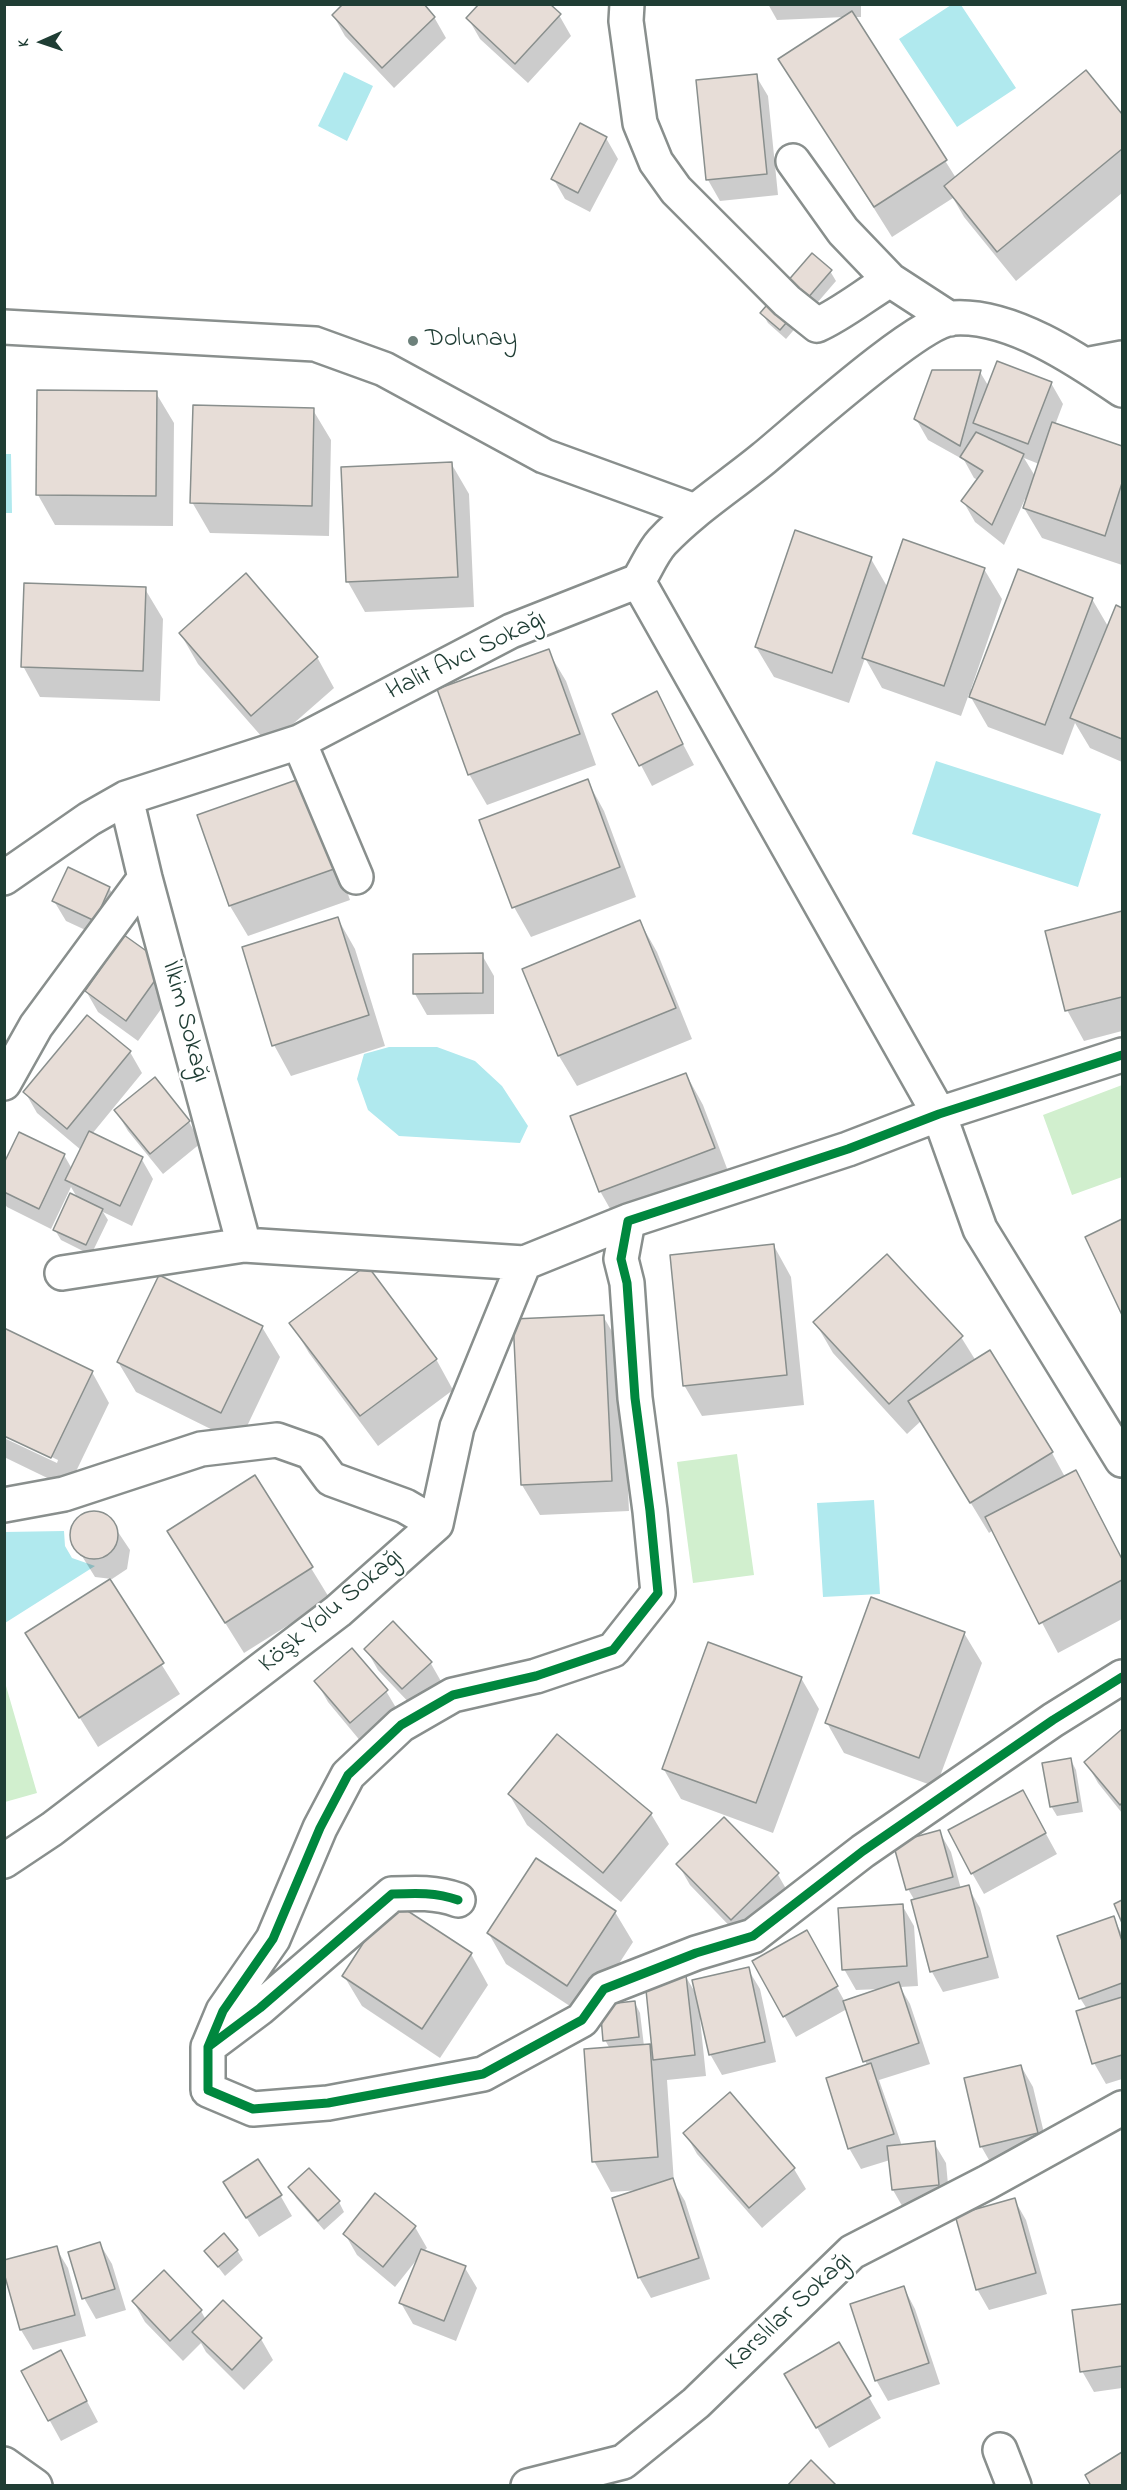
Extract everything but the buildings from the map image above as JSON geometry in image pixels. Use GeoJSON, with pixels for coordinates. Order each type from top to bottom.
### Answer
{"type":"FeatureCollection","features":[{"type":"Feature","properties":{"kind":"street"},"geometry":{"type":"LineString","coordinates":[[627,4],[626,21],[640,123],[656,162],[676,190],[786,301],[817,325],[890,280]]}},
{"type":"Feature","properties":{"kind":"street"},"geometry":{"type":"LineString","coordinates":[[793,161],[843,231],[890,280],[950,319]]}},
{"type":"Feature","properties":{"kind":"street"},"geometry":{"type":"LineString","coordinates":[[1122,390],[1085,365],[1013,328],[971,318],[950,319],[930,327],[893,353],[696,511],[660,544],[638,581],[939,1114],[980,1229],[1122,1460]]}},
{"type":"Feature","properties":{"kind":"street"},"geometry":{"type":"LineString","coordinates":[[4,327],[315,344],[384,369],[544,456],[696,511]]}},
{"type":"Feature","properties":{"kind":"street"},"geometry":{"type":"LineString","coordinates":[[1085,365],[1122,358]]}},
{"type":"Feature","properties":{"kind":"street","name":"Halit Avcı Sokağı"},"geometry":{"type":"LineString","coordinates":[[4,878],[89,819],[126,798],[299,742],[511,632],[638,581]]}},
{"type":"Feature","properties":{"kind":"street"},"geometry":{"type":"LineString","coordinates":[[299,742],[356,877]]}},
{"type":"Feature","properties":{"kind":"street","name":"İlkim Sokağı"},"geometry":{"type":"LineString","coordinates":[[126,798],[145,878],[244,1245]]}},
{"type":"Feature","properties":{"kind":"street"},"geometry":{"type":"LineString","coordinates":[[4,1083],[36,1026],[145,878]]}},
{"type":"Feature","properties":{"kind":"street"},"geometry":{"type":"LineString","coordinates":[[62,1273],[244,1245],[524,1263],[628,1221],[848,1149],[939,1114],[1122,1055]]}},
{"type":"Feature","properties":{"kind":"street"},"geometry":{"type":"LineString","coordinates":[[628,1221],[621,1259],[627,1283],[635,1398],[658,1593],[613,1650],[536,1676],[453,1695],[401,1725],[348,1775],[320,1828],[273,1939],[223,2011],[208,2047],[208,2090],[253,2109],[328,2103],[483,2074],[582,2020],[604,1989],[696,1953],[753,1936],[863,1851],[1053,1720],[1122,1677]]}},
{"type":"Feature","properties":{"kind":"street"},"geometry":{"type":"LineString","coordinates":[[4,1505],[64,1494],[201,1449],[277,1440],[311,1452],[331,1479],[405,1506],[436,1524],[457,1427],[524,1263]]}},
{"type":"Feature","properties":{"kind":"street","name":"Köşk Yolu Sokağı"},"geometry":{"type":"LineString","coordinates":[[4,1861],[52,1829],[338,1611],[436,1524]]}},
{"type":"Feature","properties":{"kind":"street"},"geometry":{"type":"LineString","coordinates":[[208,2047],[260,2008],[392,1894],[419,1892],[458,1900]]}},
{"type":"Feature","properties":{"kind":"street","name":"Karslılar Sokağı"},"geometry":{"type":"LineString","coordinates":[[528,2486],[623,2462],[696,2403],[852,2252],[988,2182],[1122,2108]]}},
{"type":"Feature","properties":{"kind":"street"},"geometry":{"type":"LineString","coordinates":[[1000,2450],[1014,2486]]}},
{"type":"Feature","properties":{"kind":"street"},"geometry":{"type":"LineString","coordinates":[[4,2464],[35,2486]]}},
{"type":"Feature","properties":{"kind":"green space"},"geometry":{"type":"Polygon","coordinates":[[[1122,1085],[1122,1177],[1072,1195],[1043,1115],[1122,1085]]]}},
{"type":"Feature","properties":{"kind":"green space"},"geometry":{"type":"Polygon","coordinates":[[[737,1454],[754,1575],[693,1583],[677,1462],[737,1454]]]}},
{"type":"Feature","properties":{"kind":"green space"},"geometry":{"type":"Polygon","coordinates":[[[4,1679],[37,1793],[5,1802],[4,1802],[4,1679]]]}},
{"type":"Feature","properties":{"kind":"water"},"geometry":{"type":"Polygon","coordinates":[[[951,5],[961,5],[1016,88],[957,127],[899,39],[951,5]]]}},
{"type":"Feature","properties":{"kind":"water"},"geometry":{"type":"Polygon","coordinates":[[[344,72],[373,86],[347,141],[318,126],[344,72]]]}},
{"type":"Feature","properties":{"kind":"water"},"geometry":{"type":"Polygon","coordinates":[[[5,454],[11,454],[12,513],[5,513],[5,454]]]}},
{"type":"Feature","properties":{"kind":"water"},"geometry":{"type":"Polygon","coordinates":[[[936,761],[1101,814],[1078,887],[912,834],[936,761]]]}},
{"type":"Feature","properties":{"kind":"water"},"geometry":{"type":"Polygon","coordinates":[[[389,1047],[437,1047],[475,1061],[502,1086],[528,1126],[520,1143],[399,1136],[368,1110],[357,1079],[364,1054],[389,1047]]]}},
{"type":"Feature","properties":{"kind":"water"},"geometry":{"type":"Polygon","coordinates":[[[874,1500],[880,1594],[823,1597],[817,1503],[874,1500]]]}},
{"type":"Feature","properties":{"kind":"water"},"geometry":{"type":"Polygon","coordinates":[[[64,1531],[65,1546],[72,1558],[95,1566],[5,1623],[5,1532],[64,1531]]]}},
{"type":"Feature","properties":{"kind":"cycle path"},"geometry":{"type":"LineString","coordinates":[[208,2047],[223,2011],[273,1939],[320,1828],[348,1775],[401,1725],[453,1695],[536,1676],[613,1650],[658,1593],[635,1398],[627,1283],[621,1259],[628,1221],[848,1149],[939,1114],[1122,1055]]}},
{"type":"Feature","properties":{"kind":"cycle path"},"geometry":{"type":"LineString","coordinates":[[458,1900],[434,1894],[392,1894],[260,2008],[208,2047],[208,2090],[253,2109],[328,2103],[483,2074],[582,2020],[604,1989],[696,1953],[753,1936],[863,1851],[1053,1720],[1122,1677]]}},
{"type":"Feature","properties":{"kind":"place","name":"Dolunay"},"geometry":{"type":"Point","coordinates":[413,341]}}]}
